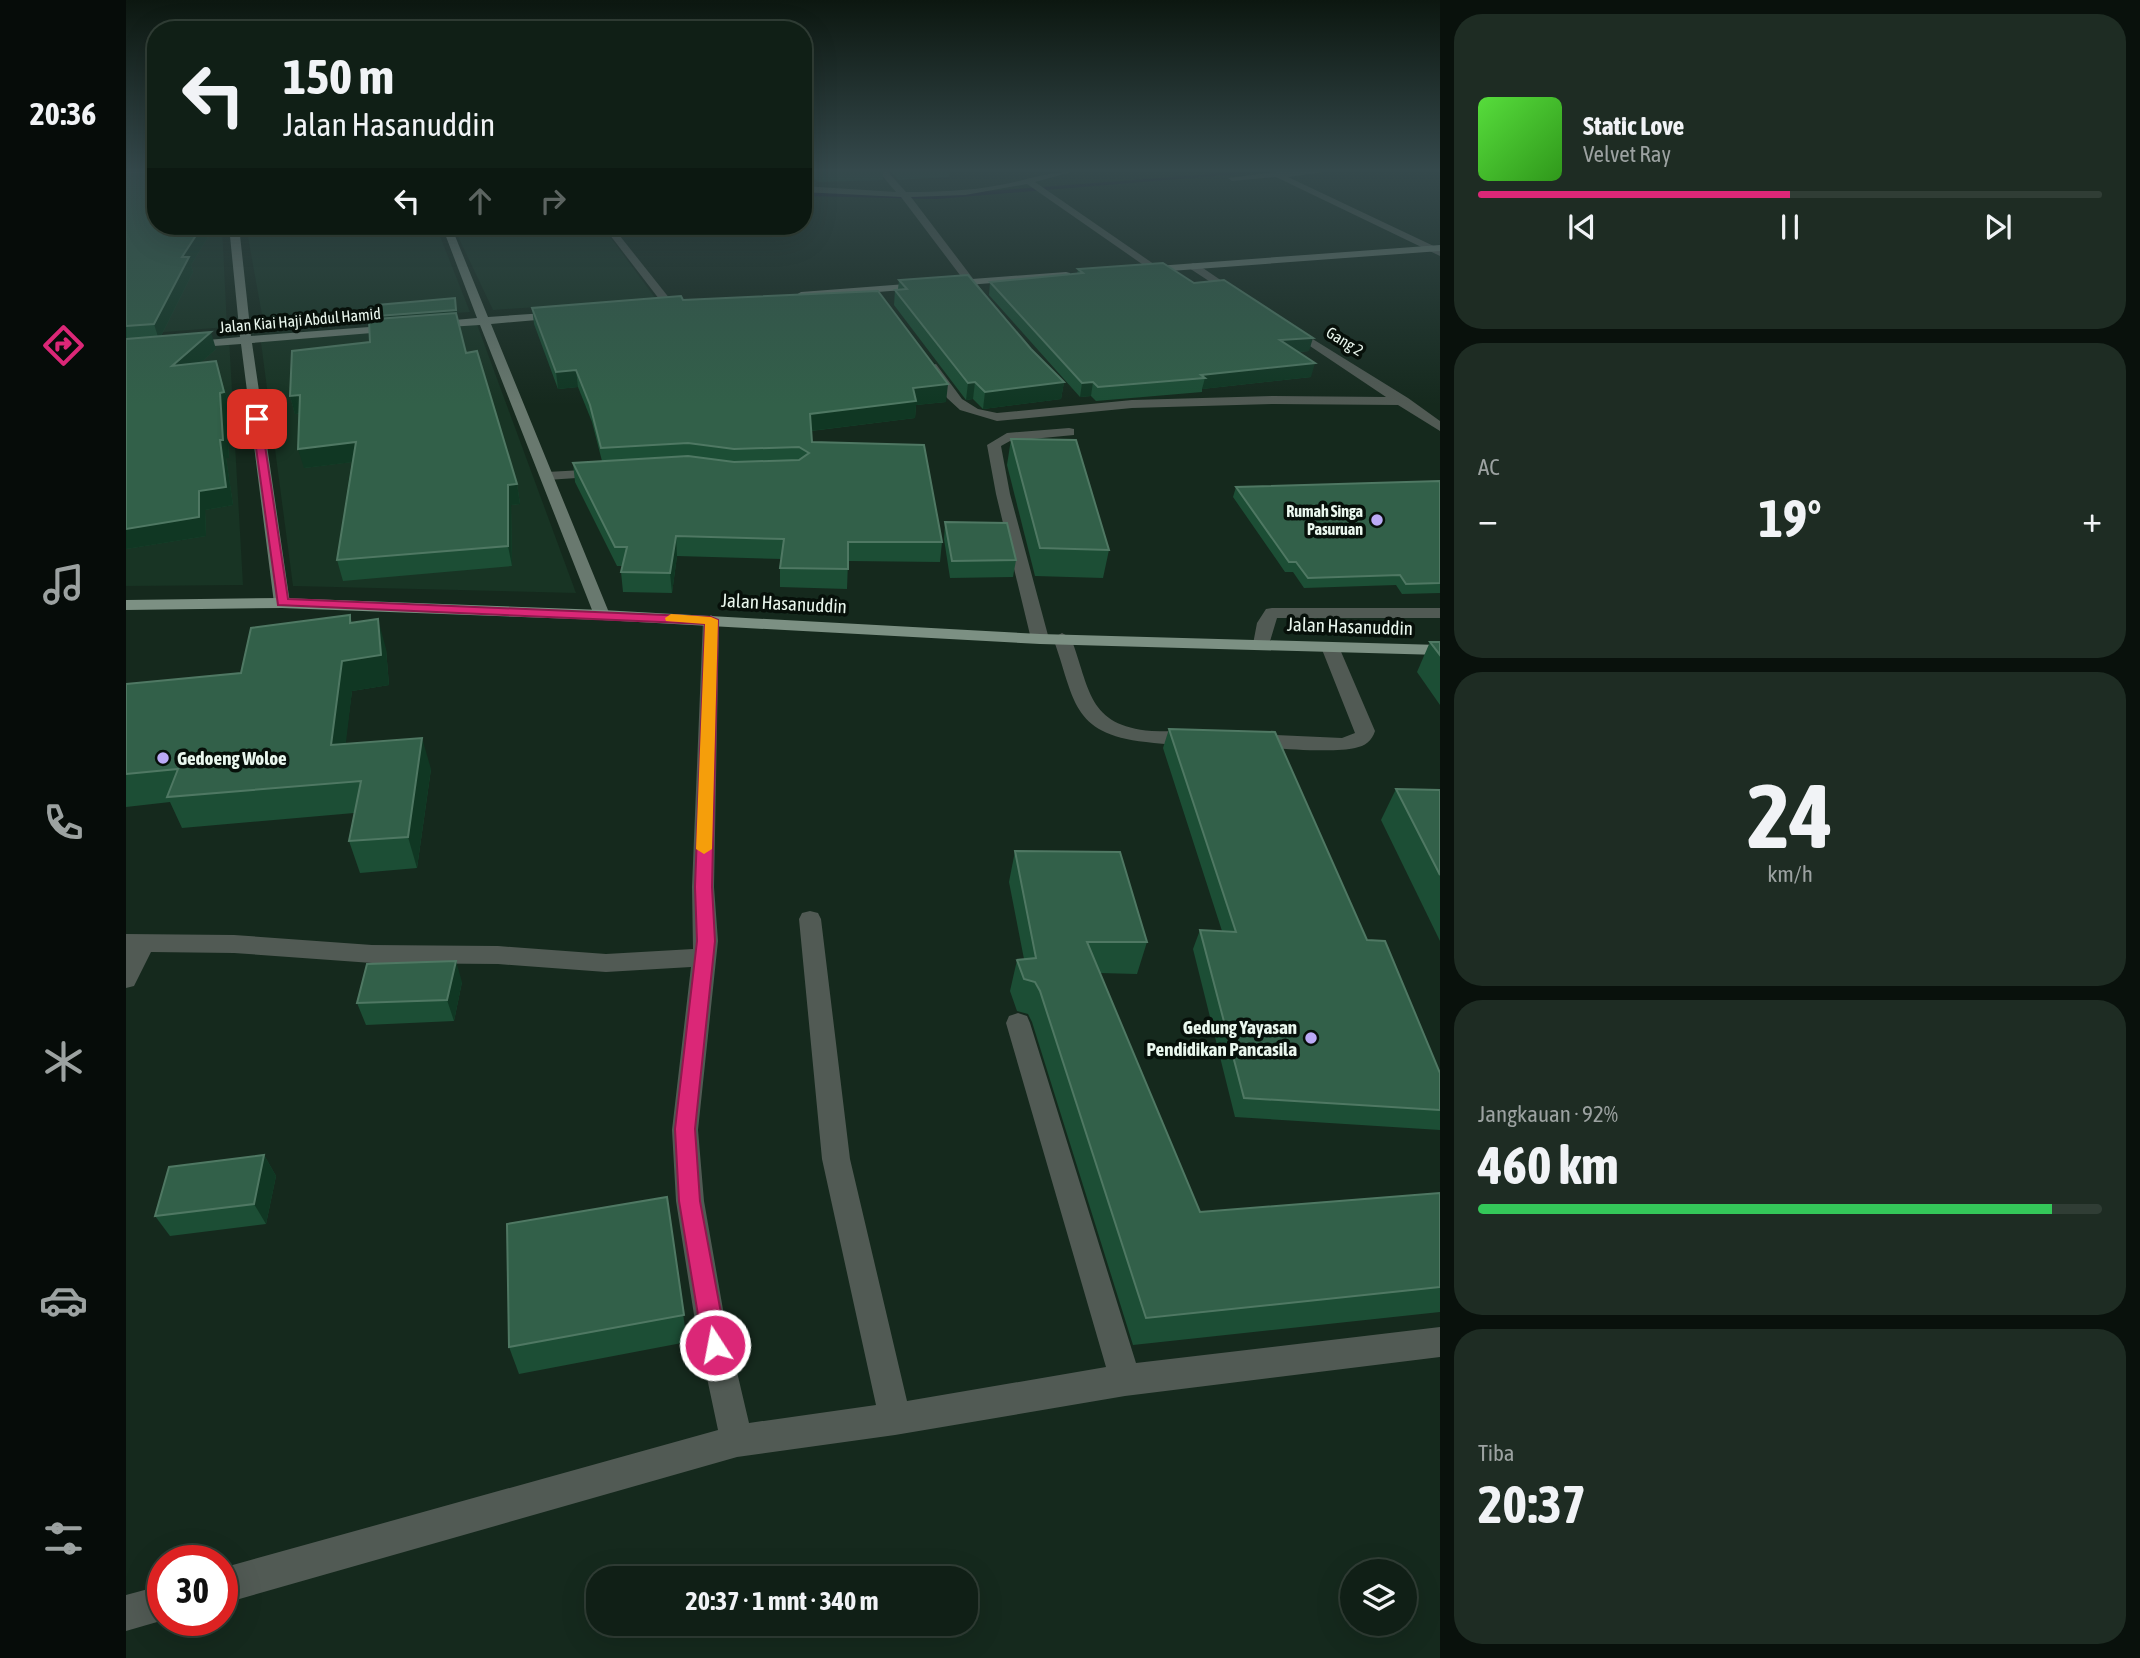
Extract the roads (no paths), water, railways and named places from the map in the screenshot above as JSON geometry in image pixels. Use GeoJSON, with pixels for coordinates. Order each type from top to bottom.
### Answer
{"type":"FeatureCollection","features":[{"type":"Feature","properties":{"kind":"main road","name":"Jalan Hasanuddin"},"geometry":{"type":"LineString","coordinates":[[126,605],[282,603],[711,620],[1040,639],[1440,650]]}},
{"type":"Feature","properties":{"kind":"street"},"geometry":{"type":"LineString","coordinates":[[236,249],[246,340],[282,603]]}},
{"type":"Feature","properties":{"kind":"street"},"geometry":{"type":"LineString","coordinates":[[456,249],[603,615]]}},
{"type":"Feature","properties":{"kind":"street"},"geometry":{"type":"LineString","coordinates":[[625,249],[670,306]]}},
{"type":"Feature","properties":{"kind":"street"},"geometry":{"type":"LineString","coordinates":[[945,249],[993,309]]}},
{"type":"Feature","properties":{"kind":"street"},"geometry":{"type":"LineString","coordinates":[[1127,249],[1156,269]]}},
{"type":"Feature","properties":{"kind":"street"},"geometry":{"type":"LineString","coordinates":[[1129,271],[1437,250]]}},
{"type":"Feature","properties":{"kind":"street"},"geometry":{"type":"LineString","coordinates":[[1193,266],[1251,303]]}},
{"type":"Feature","properties":{"kind":"street"},"geometry":{"type":"LineString","coordinates":[[793,296],[878,295],[969,282],[1076,275]]}},
{"type":"Feature","properties":{"kind":"street"},"geometry":{"type":"LineString","coordinates":[[657,307],[684,305]]}},
{"type":"Feature","properties":{"kind":"street"},"geometry":{"type":"LineString","coordinates":[[419,326],[578,313]]}},
{"type":"Feature","properties":{"kind":"street","name":"Gang 2"},"geometry":{"type":"LineString","coordinates":[[1274,318],[1440,427]]}},
{"type":"Feature","properties":{"kind":"street","name":"Jalan Kiai Haji Abdul Hamid"},"geometry":{"type":"LineString","coordinates":[[179,345],[406,327]]}},
{"type":"Feature","properties":{"kind":"street"},"geometry":{"type":"LineString","coordinates":[[924,354],[953,397],[965,410],[976,416],[997,417],[1076,403],[1404,401]]}},
{"type":"Feature","properties":{"kind":"street"},"geometry":{"type":"LineString","coordinates":[[1040,639],[1003,494],[994,445],[1007,437],[1069,432]]}},
{"type":"Feature","properties":{"kind":"street"},"geometry":{"type":"LineString","coordinates":[[547,476],[612,473]]}},
{"type":"Feature","properties":{"kind":"street"},"geometry":{"type":"LineString","coordinates":[[1262,644],[1265,623],[1272,613],[1440,612]]}},
{"type":"Feature","properties":{"kind":"street"},"geometry":{"type":"LineString","coordinates":[[711,620],[703,887],[706,941],[685,1129],[690,1201],[710,1321],[737,1441]]}},
{"type":"Feature","properties":{"kind":"street"},"geometry":{"type":"LineString","coordinates":[[1062,638],[1086,707],[1101,723],[1118,731],[1142,735],[1209,738]]}},
{"type":"Feature","properties":{"kind":"street"},"geometry":{"type":"LineString","coordinates":[[1235,740],[1342,744],[1352,743],[1364,736],[1365,731],[1330,647]]}},
{"type":"Feature","properties":{"kind":"street"},"geometry":{"type":"LineString","coordinates":[[810,919],[836,1159],[895,1419]]}},
{"type":"Feature","properties":{"kind":"street"},"geometry":{"type":"LineString","coordinates":[[126,979],[135,943],[234,944],[372,954],[498,955],[606,963],[704,957]]}},
{"type":"Feature","properties":{"kind":"street"},"geometry":{"type":"LineString","coordinates":[[1018,1023],[1125,1380]]}},
{"type":"Feature","properties":{"kind":"street"},"geometry":{"type":"LineString","coordinates":[[238,1581],[737,1441],[895,1419],[1125,1380],[1440,1342]]}},
{"type":"Feature","properties":{"kind":"street"},"geometry":{"type":"LineString","coordinates":[[126,1613],[147,1607]]}},
{"type":"Feature","properties":{"kind":"place","name":"Rumah Singa Pasuruan"},"geometry":{"type":"Point","coordinates":[1377,520]}},
{"type":"Feature","properties":{"kind":"place","name":"Gedoeng Woloe"},"geometry":{"type":"Point","coordinates":[163,758]}},
{"type":"Feature","properties":{"kind":"place","name":"Gedung Yayasan Pendidikan Pancasila"},"geometry":{"type":"Point","coordinates":[1311,1038]}}]}
